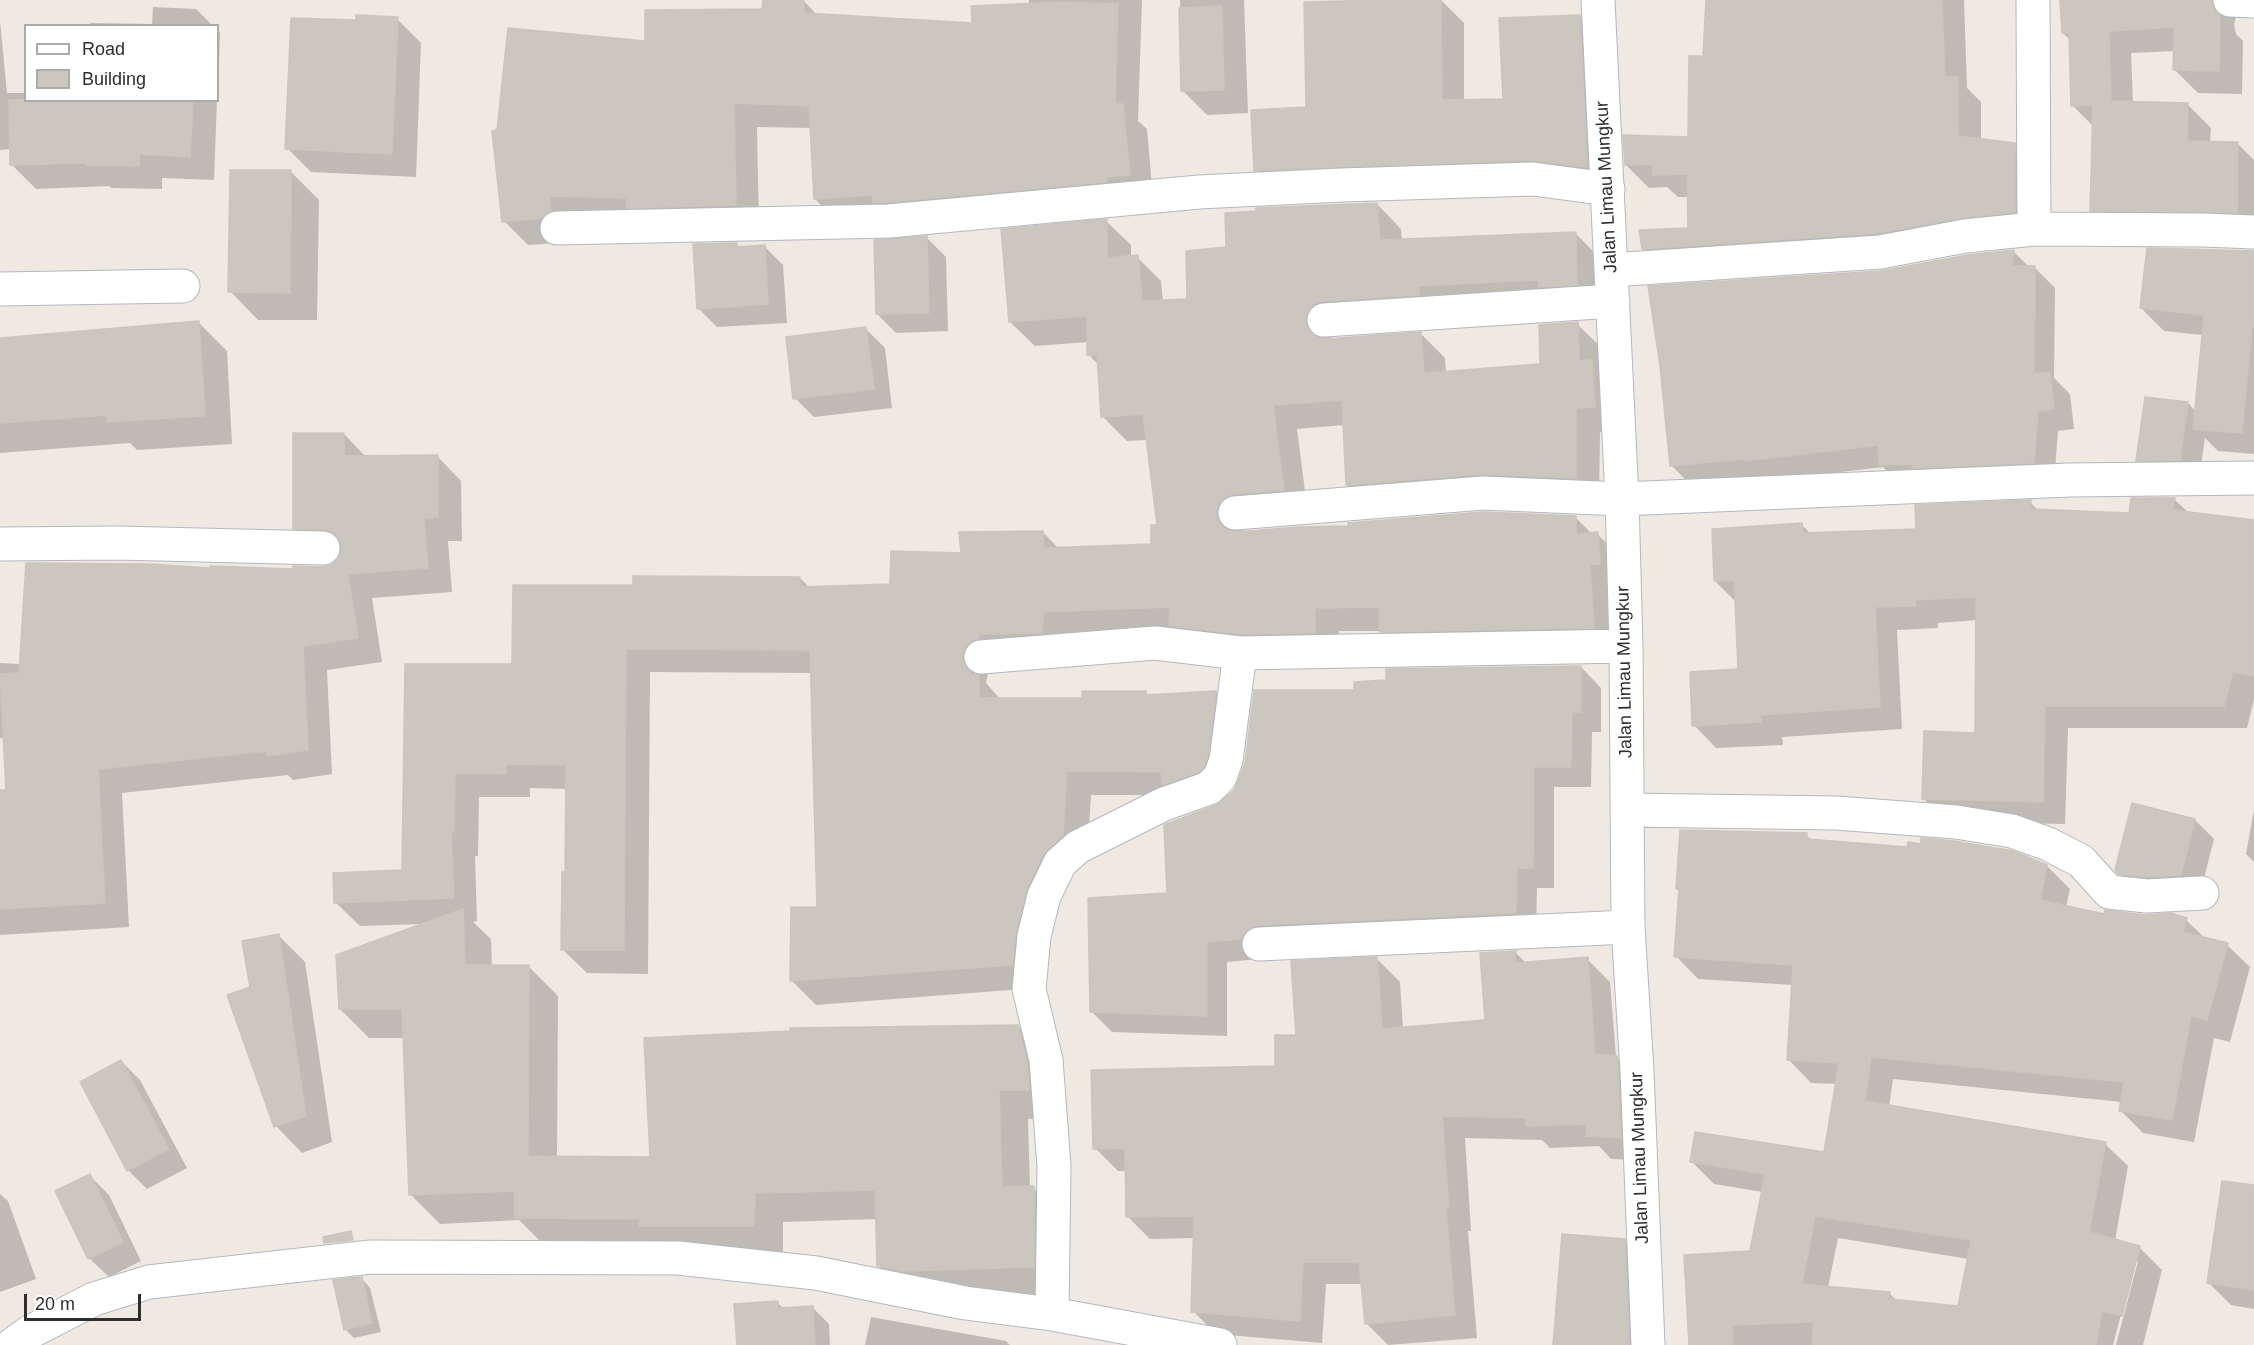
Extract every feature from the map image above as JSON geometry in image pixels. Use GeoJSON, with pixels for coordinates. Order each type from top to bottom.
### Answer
{"type":"FeatureCollection","features":[{"type":"Feature","properties":{"kind":"street","name":"Jalan Limau Mungkur"},"geometry":{"type":"LineString","coordinates":[[1598,0],[1622,499],[1626,646],[1628,927],[1637,1071],[1648,1345]]}},
{"type":"Feature","properties":{"kind":"street"},"geometry":{"type":"LineString","coordinates":[[2033,0],[2034,229]]}},
{"type":"Feature","properties":{"kind":"street"},"geometry":{"type":"LineString","coordinates":[[2230,0],[2254,1]]}},
{"type":"Feature","properties":{"kind":"street"},"geometry":{"type":"LineString","coordinates":[[557,228],[889,221],[1199,192],[1353,184],[1533,179],[1608,189]]}},
{"type":"Feature","properties":{"kind":"street"},"geometry":{"type":"LineString","coordinates":[[1324,320],[1880,252],[1965,236],[2034,229],[2254,232]]}},
{"type":"Feature","properties":{"kind":"street"},"geometry":{"type":"LineString","coordinates":[[0,289],[183,286]]}},
{"type":"Feature","properties":{"kind":"street"},"geometry":{"type":"LineString","coordinates":[[1235,513],[1483,493],[1622,499],[2069,480],[2254,478]]}},
{"type":"Feature","properties":{"kind":"street"},"geometry":{"type":"LineString","coordinates":[[0,544],[118,543],[323,548]]}},
{"type":"Feature","properties":{"kind":"street"},"geometry":{"type":"LineString","coordinates":[[981,657],[1155,643],[1240,653],[1626,646]]}},
{"type":"Feature","properties":{"kind":"street"},"geometry":{"type":"LineString","coordinates":[[1052,1314],[1053,1154],[1046,1060],[1029,989],[1034,936],[1044,896],[1059,863],[1078,847],[1164,804],[1209,788],[1220,777],[1226,759],[1240,653]]}},
{"type":"Feature","properties":{"kind":"street"},"geometry":{"type":"LineString","coordinates":[[1627,810],[1836,813],[1956,822],[2012,831],[2048,844],[2081,861],[2109,892],[2147,896],[2202,893]]}},
{"type":"Feature","properties":{"kind":"street"},"geometry":{"type":"LineString","coordinates":[[1259,944],[1628,927]]}},
{"type":"Feature","properties":{"kind":"street"},"geometry":{"type":"LineString","coordinates":[[12,1345],[30,1332],[94,1299],[149,1282],[371,1257],[678,1258],[816,1273],[965,1303],[1052,1314],[1220,1345]]}},
{"type":"Feature","properties":{"kind":"building"},"geometry":{"type":"Polygon","coordinates":[[[763,0],[804,0],[804,13],[972,23],[971,6],[1064,2],[1118,4],[1115,104],[1123,104],[1130,175],[1106,177],[1107,182],[888,202],[873,203],[872,195],[814,199],[809,106],[734,103],[736,205],[627,208],[626,198],[549,196],[551,211],[542,218],[502,222],[492,131],[497,130],[508,28],[645,41],[645,10],[762,9],[763,0]]]}},
{"type":"Feature","properties":{"kind":"building"},"geometry":{"type":"Polygon","coordinates":[[[1441,0],[1442,100],[1503,99],[1499,18],[1580,15],[1587,167],[1532,160],[1254,171],[1251,110],[1306,107],[1304,2],[1441,0]]]}},
{"type":"Feature","properties":{"kind":"building"},"geometry":{"type":"Polygon","coordinates":[[[1706,0],[1942,0],[1945,77],[1958,77],[1958,136],[2015,143],[2015,212],[1962,218],[1878,233],[1642,249],[1639,230],[1688,228],[1687,174],[1653,175],[1653,164],[1625,165],[1623,135],[1688,137],[1689,56],[1703,56],[1706,0]]]}},
{"type":"Feature","properties":{"kind":"building"},"geometry":{"type":"Polygon","coordinates":[[[2060,0],[2211,0],[2220,16],[2219,71],[2173,70],[2174,27],[2109,31],[2111,101],[2188,103],[2187,141],[2238,142],[2237,213],[2090,211],[2093,105],[2071,106],[2069,33],[2062,33],[2060,0]]]}},
{"type":"Feature","properties":{"kind":"building"},"geometry":{"type":"Polygon","coordinates":[[[1222,6],[1224,90],[1181,91],[1179,8],[1222,6]]]}},
{"type":"Feature","properties":{"kind":"building"},"geometry":{"type":"Polygon","coordinates":[[[356,15],[398,17],[392,154],[285,149],[291,18],[356,20],[356,15]]]}},
{"type":"Feature","properties":{"kind":"building"},"geometry":{"type":"Polygon","coordinates":[[[9,100],[24,100],[24,102],[193,102],[190,157],[139,154],[139,166],[86,165],[86,163],[10,165],[9,100]]]}},
{"type":"Feature","properties":{"kind":"building"},"geometry":{"type":"Polygon","coordinates":[[[230,170],[291,170],[290,293],[228,292],[230,170]]]}},
{"type":"Feature","properties":{"kind":"building"},"geometry":{"type":"Polygon","coordinates":[[[1377,203],[1380,240],[1576,232],[1577,285],[1539,287],[1538,280],[1418,286],[1419,295],[1322,301],[1314,304],[1308,311],[1305,321],[1309,331],[1325,339],[1421,332],[1424,373],[1540,364],[1539,325],[1578,322],[1579,361],[1592,360],[1595,407],[1576,408],[1576,478],[1482,474],[1346,485],[1342,400],[1273,405],[1284,490],[1233,494],[1225,497],[1218,506],[1216,514],[1219,523],[1226,530],[1237,532],[1348,526],[1348,523],[1483,512],[1576,516],[1576,534],[1598,532],[1600,564],[1590,564],[1594,628],[1380,632],[1379,607],[1315,608],[1315,633],[1241,634],[1169,626],[1170,607],[1043,612],[1042,633],[979,634],[979,639],[970,642],[964,648],[962,658],[966,668],[972,674],[979,675],[979,698],[1082,698],[1082,691],[1146,691],[1146,695],[1216,691],[1208,756],[1204,767],[1199,772],[1162,785],[1161,772],[1067,771],[1063,835],[1043,854],[1027,888],[1016,932],[1012,965],[790,981],[791,907],[817,907],[810,650],[626,649],[624,950],[561,950],[562,872],[565,872],[566,765],[506,764],[506,774],[455,773],[454,832],[451,832],[454,898],[334,903],[333,873],[402,870],[405,664],[512,664],[513,585],[633,585],[633,576],[800,577],[800,587],[890,584],[891,551],[961,553],[959,532],[1043,531],[1043,548],[1151,544],[1151,525],[1157,525],[1143,414],[1101,417],[1097,355],[1087,355],[1087,316],[1009,322],[1001,229],[1107,219],[1107,258],[1138,255],[1142,301],[1187,299],[1186,251],[1226,247],[1225,213],[1256,211],[1256,208],[1377,203]]]}},
{"type":"Feature","properties":{"kind":"building"},"geometry":{"type":"Polygon","coordinates":[[[927,236],[929,313],[876,314],[874,240],[927,236]]]}},
{"type":"Feature","properties":{"kind":"building"},"geometry":{"type":"Polygon","coordinates":[[[737,243],[737,247],[765,245],[768,304],[697,309],[693,244],[737,243]]]}},
{"type":"Feature","properties":{"kind":"building"},"geometry":{"type":"Polygon","coordinates":[[[2147,248],[2254,251],[2254,326],[2252,325],[2242,433],[2193,429],[2204,315],[2140,308],[2147,248]]]}},
{"type":"Feature","properties":{"kind":"building"},"geometry":{"type":"Polygon","coordinates":[[[2014,250],[2012,266],[2035,266],[2034,374],[2050,372],[2054,409],[2038,411],[2034,463],[1913,468],[1913,464],[1879,465],[1878,445],[1744,461],[1744,459],[1670,466],[1660,366],[1648,286],[1881,271],[1968,255],[2014,250]]]}},
{"type":"Feature","properties":{"kind":"building"},"geometry":{"type":"Polygon","coordinates":[[[199,321],[205,416],[107,422],[107,415],[0,423],[0,338],[199,321]]]}},
{"type":"Feature","properties":{"kind":"building"},"geometry":{"type":"Polygon","coordinates":[[[866,327],[874,389],[793,399],[786,337],[866,327]]]}},
{"type":"Feature","properties":{"kind":"building"},"geometry":{"type":"Polygon","coordinates":[[[2145,397],[2188,402],[2180,460],[2136,461],[2145,397]]]}},
{"type":"Feature","properties":{"kind":"building"},"geometry":{"type":"Polygon","coordinates":[[[293,433],[344,433],[344,456],[438,455],[438,517],[424,518],[428,568],[348,574],[358,638],[303,646],[308,750],[267,756],[267,751],[98,769],[105,903],[0,909],[0,790],[6,790],[0,674],[19,673],[26,563],[293,569],[293,566],[331,565],[339,558],[342,549],[340,540],[333,532],[323,529],[293,529],[293,433]]]}},
{"type":"Feature","properties":{"kind":"building"},"geometry":{"type":"Polygon","coordinates":[[[2131,498],[2175,498],[2173,510],[2254,520],[2254,676],[2233,672],[2224,706],[2045,706],[2043,802],[1922,799],[1924,731],[1975,733],[1976,597],[1915,600],[1916,606],[1875,607],[1880,707],[1760,715],[1761,722],[1692,726],[1690,672],[1738,669],[1734,580],[1714,581],[1712,529],[1802,523],[1803,533],[1916,529],[1915,505],[2031,500],[2030,509],[2129,513],[2131,498]]]}},
{"type":"Feature","properties":{"kind":"building"},"geometry":{"type":"Polygon","coordinates":[[[1581,666],[1581,712],[1572,712],[1571,767],[1534,767],[1533,868],[1517,868],[1516,913],[1258,925],[1248,929],[1241,939],[1207,942],[1207,1016],[1090,1012],[1088,898],[1167,893],[1164,825],[1216,805],[1234,790],[1245,763],[1254,690],[1354,690],[1354,682],[1386,680],[1386,669],[1581,666]]]}},
{"type":"Feature","properties":{"kind":"building"},"geometry":{"type":"Polygon","coordinates":[[[2132,803],[2195,819],[2181,875],[2147,877],[2118,874],[2115,870],[2132,803]]]}},
{"type":"Feature","properties":{"kind":"building"},"geometry":{"type":"Polygon","coordinates":[[[1680,830],[1807,833],[1807,839],[1907,847],[1908,842],[1921,844],[1921,838],[1954,841],[2013,851],[2047,865],[2040,900],[2104,914],[2105,910],[2145,915],[2171,913],[2187,918],[2183,932],[2228,943],[2207,1020],[2191,1016],[2172,1120],[2119,1111],[2124,1082],[1871,1057],[1865,1101],[2106,1142],[2089,1232],[2140,1246],[2122,1316],[2102,1311],[2096,1345],[1812,1345],[1814,1322],[1732,1325],[1733,1345],[1689,1345],[1684,1255],[1750,1251],[1765,1174],[1690,1162],[1695,1132],[1824,1152],[1839,1063],[1787,1060],[1793,965],[1674,957],[1679,889],[1676,889],[1680,830]],[[1815,1216],[1802,1284],[1890,1292],[1889,1299],[1958,1306],[1971,1240],[1815,1216]]]}},
{"type":"Feature","properties":{"kind":"building"},"geometry":{"type":"Polygon","coordinates":[[[463,909],[465,965],[529,965],[528,1156],[650,1157],[644,1038],[790,1031],[790,1028],[1018,1025],[1027,1063],[1029,1090],[999,1090],[1002,1187],[1034,1186],[1034,1267],[902,1271],[877,1266],[875,1190],[755,1193],[754,1226],[639,1226],[640,1219],[514,1218],[515,1191],[409,1195],[402,1009],[339,1009],[336,955],[463,909]]]}},
{"type":"Feature","properties":{"kind":"building"},"geometry":{"type":"Polygon","coordinates":[[[279,934],[306,1116],[274,1127],[227,995],[250,987],[242,941],[279,934]]]}},
{"type":"Feature","properties":{"kind":"building"},"geometry":{"type":"Polygon","coordinates":[[[1516,951],[1515,963],[1588,957],[1595,1054],[1617,1056],[1621,1138],[1586,1136],[1587,1124],[1526,1126],[1526,1118],[1442,1116],[1449,1208],[1446,1209],[1455,1315],[1365,1324],[1359,1262],[1303,1262],[1300,1321],[1191,1312],[1194,1216],[1126,1217],[1125,1148],[1093,1149],[1091,1070],[1275,1066],[1275,1035],[1296,1035],[1291,961],[1377,957],[1382,1029],[1485,1020],[1480,953],[1516,951]]]}},
{"type":"Feature","properties":{"kind":"building"},"geometry":{"type":"Polygon","coordinates":[[[121,1060],[169,1149],[127,1171],[80,1082],[121,1060]]]}},
{"type":"Feature","properties":{"kind":"building"},"geometry":{"type":"Polygon","coordinates":[[[90,1174],[123,1242],[88,1259],[55,1191],[90,1174]]]}},
{"type":"Feature","properties":{"kind":"building"},"geometry":{"type":"Polygon","coordinates":[[[2222,1181],[2254,1185],[2254,1290],[2207,1283],[2222,1181]]]}},
{"type":"Feature","properties":{"kind":"building"},"geometry":{"type":"Polygon","coordinates":[[[351,1231],[353,1240],[324,1243],[323,1237],[351,1231]]]}},
{"type":"Feature","properties":{"kind":"building"},"geometry":{"type":"Polygon","coordinates":[[[1562,1234],[1625,1239],[1629,1345],[1553,1345],[1562,1234]]]}},
{"type":"Feature","properties":{"kind":"building"},"geometry":{"type":"Polygon","coordinates":[[[362,1277],[372,1323],[344,1330],[333,1280],[362,1277]]]}},
{"type":"Feature","properties":{"kind":"building"},"geometry":{"type":"Polygon","coordinates":[[[778,1301],[778,1308],[813,1306],[815,1345],[737,1345],[734,1304],[778,1301]]]}}]}
